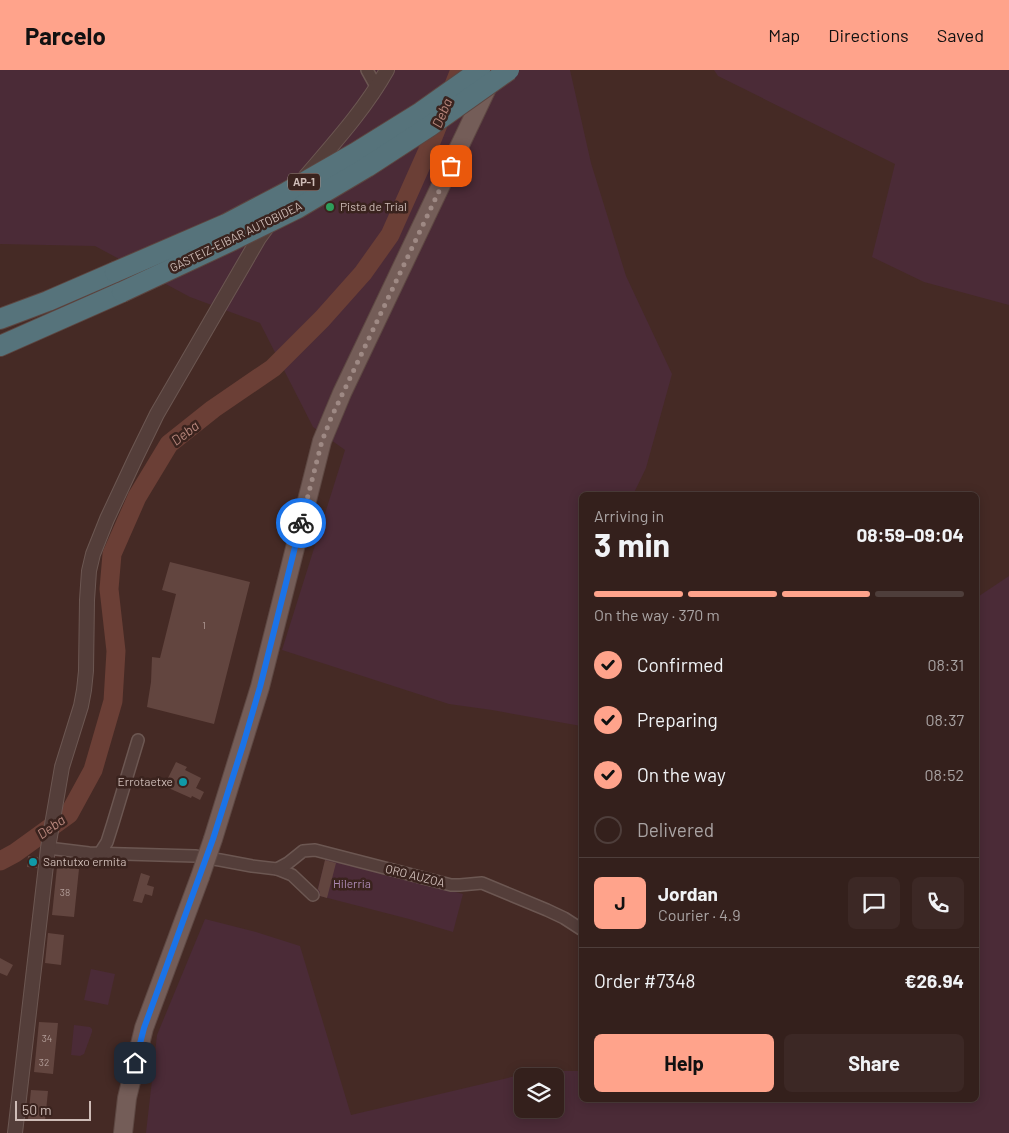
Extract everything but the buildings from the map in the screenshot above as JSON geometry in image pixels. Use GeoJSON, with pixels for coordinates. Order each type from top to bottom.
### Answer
{"type":"FeatureCollection","features":[{"type":"Feature","properties":{"kind":"highway","name":"GASTEIZ-EIBAR AUTOBIDEA"},"geometry":{"type":"LineString","coordinates":[[0,319],[48,301],[226,224],[355,153],[421,112],[480,70]]}},
{"type":"Feature","properties":{"kind":"highway","name":"GASTEIZ-EIBAR AUTOBIDEA"},"geometry":{"type":"LineString","coordinates":[[0,346],[122,292],[298,208],[359,172],[430,126],[509,70]]}},
{"type":"Feature","properties":{"kind":"main road"},"geometry":{"type":"LineString","coordinates":[[123,1133],[127,1098],[144,1028],[213,839],[260,687],[322,441],[342,393],[496,70]]}},
{"type":"Feature","properties":{"kind":"street"},"geometry":{"type":"LineString","coordinates":[[367,70],[376,88]]}},
{"type":"Feature","properties":{"kind":"street"},"geometry":{"type":"LineString","coordinates":[[15,1133],[49,844],[62,767],[81,706],[84,690],[87,600],[89,571],[93,554],[107,519],[157,414],[260,238],[285,201],[324,156],[376,88],[387,70]]}},
{"type":"Feature","properties":{"kind":"street"},"geometry":{"type":"LineString","coordinates":[[100,853],[107,842],[138,740]]}},
{"type":"Feature","properties":{"kind":"street"},"geometry":{"type":"LineString","coordinates":[[49,844],[89,853],[194,856],[277,869],[292,875],[313,895]]}},
{"type":"Feature","properties":{"kind":"street","name":"ORO AUZOA"},"geometry":{"type":"LineString","coordinates":[[277,869],[288,863],[302,851],[315,850],[451,885],[481,883],[547,910],[579,928]]}},
{"type":"Feature","properties":{"kind":"green space"},"geometry":{"type":"Polygon","coordinates":[[[0,70],[570,70],[591,163],[626,276],[672,374],[646,468],[634,492],[579,492],[579,726],[449,704],[282,650],[345,450],[313,427],[260,323],[190,297],[95,246],[0,244],[0,70]]]}},
{"type":"Feature","properties":{"kind":"green space"},"geometry":{"type":"Polygon","coordinates":[[[714,70],[1009,70],[1009,305],[924,282],[872,257],[895,164],[718,76],[714,70]]]}},
{"type":"Feature","properties":{"kind":"green space"},"geometry":{"type":"Polygon","coordinates":[[[1009,576],[1009,1133],[146,1133],[157,1035],[205,919],[300,946],[351,1115],[514,1076],[514,1118],[564,1118],[564,1071],[579,1071],[579,1102],[979,1102],[979,596],[1009,576]]]}},
{"type":"Feature","properties":{"kind":"green space","name":"Hilerria"},"geometry":{"type":"Polygon","coordinates":[[[326,857],[463,894],[453,932],[316,895],[326,857]]]}},
{"type":"Feature","properties":{"kind":"green space"},"geometry":{"type":"Polygon","coordinates":[[[91,969],[115,974],[108,1005],[84,1000],[91,969]]]}},
{"type":"Feature","properties":{"kind":"green space"},"geometry":{"type":"Polygon","coordinates":[[[74,1025],[90,1027],[92,1029],[84,1054],[80,1056],[71,1055],[74,1025]]]}},
{"type":"Feature","properties":{"kind":"waterway","name":"Deba"},"geometry":{"type":"LineString","coordinates":[[0,861],[15,853],[69,814],[93,770],[113,701],[116,651],[109,589],[112,554],[137,497],[169,444],[213,409],[273,368],[322,319],[363,273],[390,235],[427,152],[460,70]]}},
{"type":"Feature","properties":{"kind":"way so far"},"geometry":{"type":"LineString","coordinates":[[301,523],[322,441],[331,418],[451,166]]}},
{"type":"Feature","properties":{"kind":"place","name":"Pista de Trial"},"geometry":{"type":"Point","coordinates":[330,207]}},
{"type":"Feature","properties":{"kind":"place","name":"Errotaetxe"},"geometry":{"type":"Point","coordinates":[183,782]}},
{"type":"Feature","properties":{"kind":"place","name":"Santutxo ermita"},"geometry":{"type":"Point","coordinates":[33,862]}},
{"type":"Feature","properties":{"kind":"route"},"geometry":{"type":"LineString","coordinates":[[135,1063],[144,1028],[213,839],[243,745],[291,569],[301,523]]}}]}
